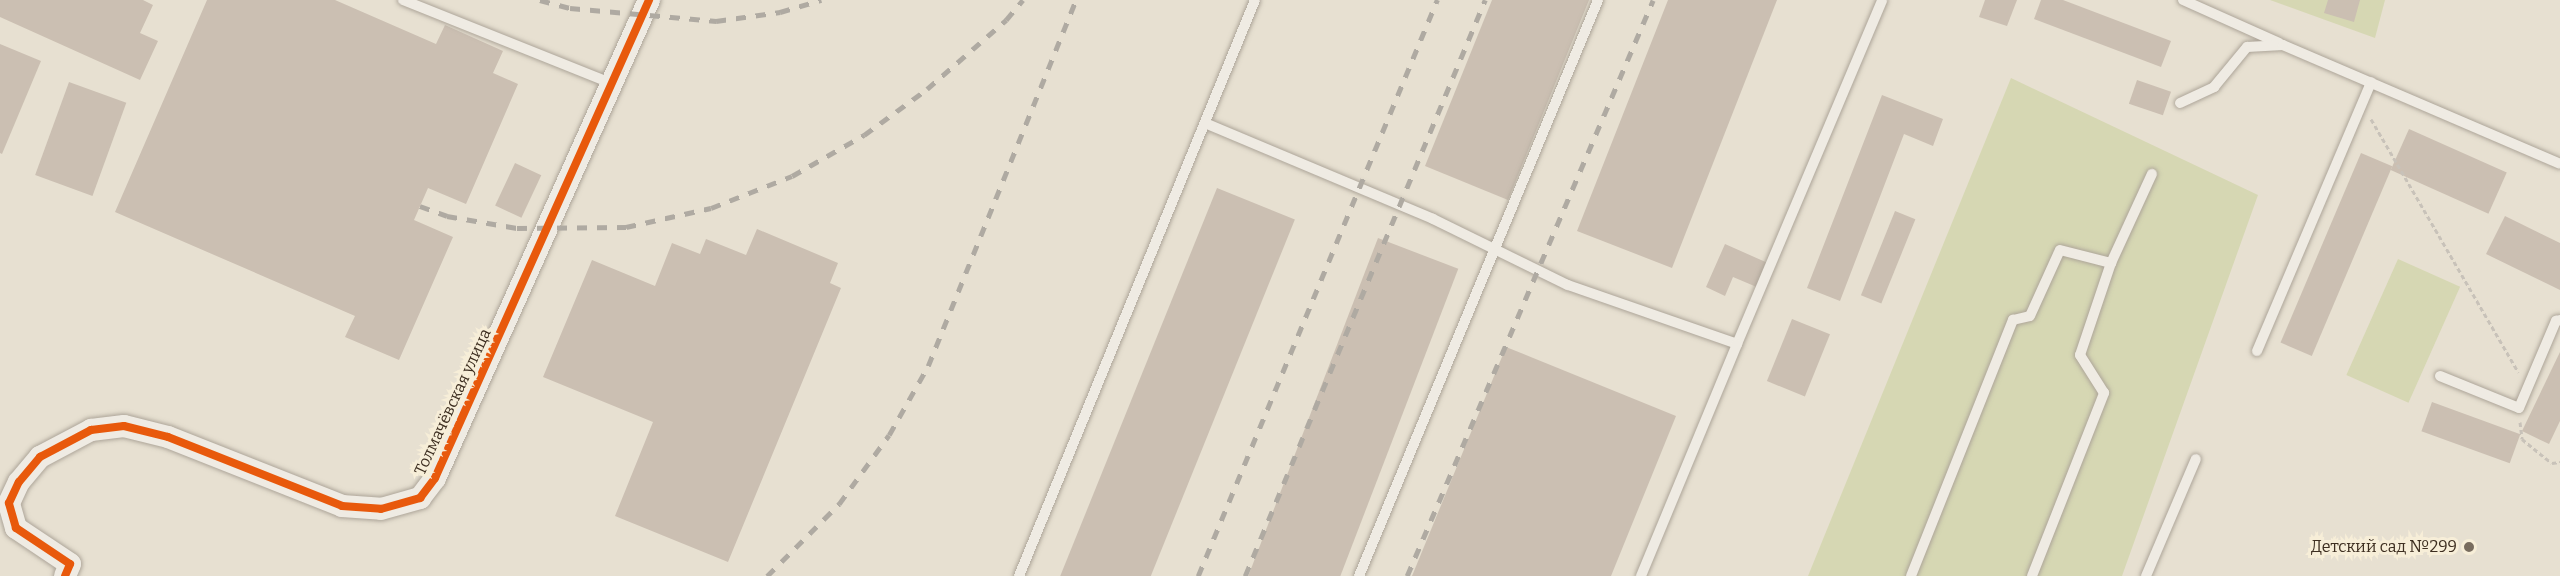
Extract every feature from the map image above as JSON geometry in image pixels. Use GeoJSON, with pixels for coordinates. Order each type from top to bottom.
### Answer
{"type":"FeatureCollection","features":[{"type":"Feature","properties":{"kind":"street","name":"Толмачёвская улица"},"geometry":{"type":"LineString","coordinates":[[65,576],[70,564],[15,528],[5,501],[40,457],[62,442],[91,430],[124,426],[168,437],[342,506],[381,509],[420,498],[435,478],[649,0]]}},
{"type":"Feature","properties":{"kind":"lane"},"geometry":{"type":"LineString","coordinates":[[403,0],[610,83]]}},
{"type":"Feature","properties":{"kind":"lane"},"geometry":{"type":"LineString","coordinates":[[1019,576],[1255,0]]}},
{"type":"Feature","properties":{"kind":"lane"},"geometry":{"type":"LineString","coordinates":[[1359,576],[1497,250],[1598,0]]}},
{"type":"Feature","properties":{"kind":"lane"},"geometry":{"type":"LineString","coordinates":[[1641,576],[1882,0]]}},
{"type":"Feature","properties":{"kind":"lane"},"geometry":{"type":"LineString","coordinates":[[2184,0],[2560,164]]}},
{"type":"Feature","properties":{"kind":"lane"},"geometry":{"type":"LineString","coordinates":[[2180,103],[2214,87],[2247,47],[2283,45]]}},
{"type":"Feature","properties":{"kind":"lane"},"geometry":{"type":"LineString","coordinates":[[2257,351],[2371,82]]}},
{"type":"Feature","properties":{"kind":"lane"},"geometry":{"type":"LineString","coordinates":[[1205,123],[1433,219],[1568,285],[1737,344]]}},
{"type":"Feature","properties":{"kind":"lane"},"geometry":{"type":"LineString","coordinates":[[2032,576],[2103,393],[2080,355],[2111,263],[2152,174]]}},
{"type":"Feature","properties":{"kind":"lane"},"geometry":{"type":"LineString","coordinates":[[1911,576],[2013,320],[2030,316],[2060,250],[2111,263]]}},
{"type":"Feature","properties":{"kind":"lane"},"geometry":{"type":"LineString","coordinates":[[2440,376],[2519,408],[2556,321],[2560,320]]}},
{"type":"Feature","properties":{"kind":"lane"},"geometry":{"type":"LineString","coordinates":[[2146,576],[2196,459]]}},
{"type":"Feature","properties":{"kind":"path"},"geometry":{"type":"LineString","coordinates":[[2362,104],[2528,389]]}},
{"type":"Feature","properties":{"kind":"path"},"geometry":{"type":"LineString","coordinates":[[2519,408],[2522,439],[2552,463],[2560,462]]}},
{"type":"Feature","properties":{"kind":"green space"},"geometry":{"type":"Polygon","coordinates":[[[2270,0],[2385,0],[2375,38],[2270,0]]]}},
{"type":"Feature","properties":{"kind":"green space"},"geometry":{"type":"Polygon","coordinates":[[[2011,78],[2258,195],[2122,576],[1808,576],[2011,78]]]}},
{"type":"Feature","properties":{"kind":"green space"},"geometry":{"type":"Polygon","coordinates":[[[2398,259],[2460,287],[2408,403],[2346,375],[2398,259]]]}},
{"type":"Feature","properties":{"kind":"building"},"geometry":{"type":"Polygon","coordinates":[[[0,0],[143,0],[153,5],[140,33],[158,41],[140,80],[0,17],[0,0]]]}},
{"type":"Feature","properties":{"kind":"building"},"geometry":{"type":"Polygon","coordinates":[[[207,0],[335,0],[436,44],[445,25],[503,51],[493,73],[518,84],[466,204],[428,188],[414,220],[453,237],[399,360],[345,337],[355,316],[115,212],[207,0]]]}},
{"type":"Feature","properties":{"kind":"building"},"geometry":{"type":"Polygon","coordinates":[[[1492,0],[1589,0],[1508,200],[1425,166],[1492,0]]]}},
{"type":"Feature","properties":{"kind":"building"},"geometry":{"type":"Polygon","coordinates":[[[1668,0],[1777,0],[1672,268],[1577,231],[1668,0]]]}},
{"type":"Feature","properties":{"kind":"building"},"geometry":{"type":"Polygon","coordinates":[[[1985,0],[2017,0],[2007,26],[1979,17],[1985,0]]]}},
{"type":"Feature","properties":{"kind":"building"},"geometry":{"type":"Polygon","coordinates":[[[2041,0],[2063,0],[2171,41],[2161,67],[2034,19],[2041,0]]]}},
{"type":"Feature","properties":{"kind":"building"},"geometry":{"type":"Polygon","coordinates":[[[2328,0],[2360,0],[2354,22],[2324,13],[2328,0]]]}},
{"type":"Feature","properties":{"kind":"building"},"geometry":{"type":"Polygon","coordinates":[[[0,44],[41,61],[2,154],[0,153],[0,44]]]}},
{"type":"Feature","properties":{"kind":"building"},"geometry":{"type":"Polygon","coordinates":[[[2137,80],[2171,92],[2163,115],[2129,104],[2137,80]]]}},
{"type":"Feature","properties":{"kind":"building"},"geometry":{"type":"Polygon","coordinates":[[[69,82],[126,103],[92,196],[35,175],[69,82]]]}},
{"type":"Feature","properties":{"kind":"building"},"geometry":{"type":"Polygon","coordinates":[[[1882,95],[1943,119],[1933,146],[1904,134],[1840,301],[1807,288],[1882,95]]]}},
{"type":"Feature","properties":{"kind":"building"},"geometry":{"type":"Polygon","coordinates":[[[2409,129],[2507,173],[2488,214],[2391,170],[2409,129]]]}},
{"type":"Feature","properties":{"kind":"building"},"geometry":{"type":"Polygon","coordinates":[[[2361,153],[2392,166],[2312,356],[2281,343],[2361,153]]]}},
{"type":"Feature","properties":{"kind":"building"},"geometry":{"type":"Polygon","coordinates":[[[515,163],[541,175],[521,218],[495,206],[515,163]]]}},
{"type":"Feature","properties":{"kind":"building"},"geometry":{"type":"Polygon","coordinates":[[[1217,188],[1295,219],[1151,576],[1060,576],[1217,188]]]}},
{"type":"Feature","properties":{"kind":"building"},"geometry":{"type":"Polygon","coordinates":[[[1895,211],[1915,219],[1881,304],[1861,295],[1895,211]]]}},
{"type":"Feature","properties":{"kind":"building"},"geometry":{"type":"Polygon","coordinates":[[[2505,216],[2560,243],[2560,290],[2486,254],[2505,216]]]}},
{"type":"Feature","properties":{"kind":"building"},"geometry":{"type":"Polygon","coordinates":[[[757,229],[838,263],[830,283],[841,288],[728,562],[615,516],[653,422],[543,377],[592,260],[655,286],[672,243],[700,254],[706,239],[746,255],[757,229]]]}},
{"type":"Feature","properties":{"kind":"building"},"geometry":{"type":"Polygon","coordinates":[[[1378,238],[1458,269],[1340,576],[1248,576],[1378,238]]]}},
{"type":"Feature","properties":{"kind":"building"},"geometry":{"type":"Polygon","coordinates":[[[1725,244],[1770,264],[1759,288],[1733,277],[1725,296],[1706,287],[1725,244]]]}},
{"type":"Feature","properties":{"kind":"building"},"geometry":{"type":"Polygon","coordinates":[[[1792,319],[1830,334],[1805,396],[1767,381],[1792,319]]]}},
{"type":"Feature","properties":{"kind":"building"},"geometry":{"type":"Polygon","coordinates":[[[1506,347],[1676,416],[1611,576],[1412,576],[1506,347]]]}},
{"type":"Feature","properties":{"kind":"building"},"geometry":{"type":"Polygon","coordinates":[[[2560,352],[2560,421],[2549,444],[2522,431],[2560,352]]]}},
{"type":"Feature","properties":{"kind":"building"},"geometry":{"type":"Polygon","coordinates":[[[2432,402],[2520,434],[2510,463],[2421,431],[2432,402]]]}},
{"type":"Feature","properties":{"kind":"railway"},"geometry":{"type":"LineString","coordinates":[[540,0],[570,8],[716,21],[780,12],[821,0]]}},
{"type":"Feature","properties":{"kind":"railway"},"geometry":{"type":"LineString","coordinates":[[420,206],[447,216],[517,228],[626,227],[711,208],[792,176],[864,135],[927,89],[1006,20],[1023,0]]}},
{"type":"Feature","properties":{"kind":"railway"},"geometry":{"type":"LineString","coordinates":[[767,576],[839,504],[889,435],[928,366],[1076,0]]}},
{"type":"Feature","properties":{"kind":"railway"},"geometry":{"type":"LineString","coordinates":[[1198,576],[1437,0]]}},
{"type":"Feature","properties":{"kind":"railway"},"geometry":{"type":"LineString","coordinates":[[1245,576],[1485,0]]}},
{"type":"Feature","properties":{"kind":"railway"},"geometry":{"type":"LineString","coordinates":[[1407,576],[1653,0]]}},
{"type":"Feature","properties":{"kind":"cycle path"},"geometry":{"type":"LineString","coordinates":[[65,576],[70,564],[16,528],[9,503],[19,482],[40,457],[91,430],[124,426],[168,437],[342,506],[381,509],[420,498],[435,478],[649,0]]}},
{"type":"Feature","properties":{"kind":"place","name":"Детский сад №299"},"geometry":{"type":"Point","coordinates":[2469,547]}}]}
